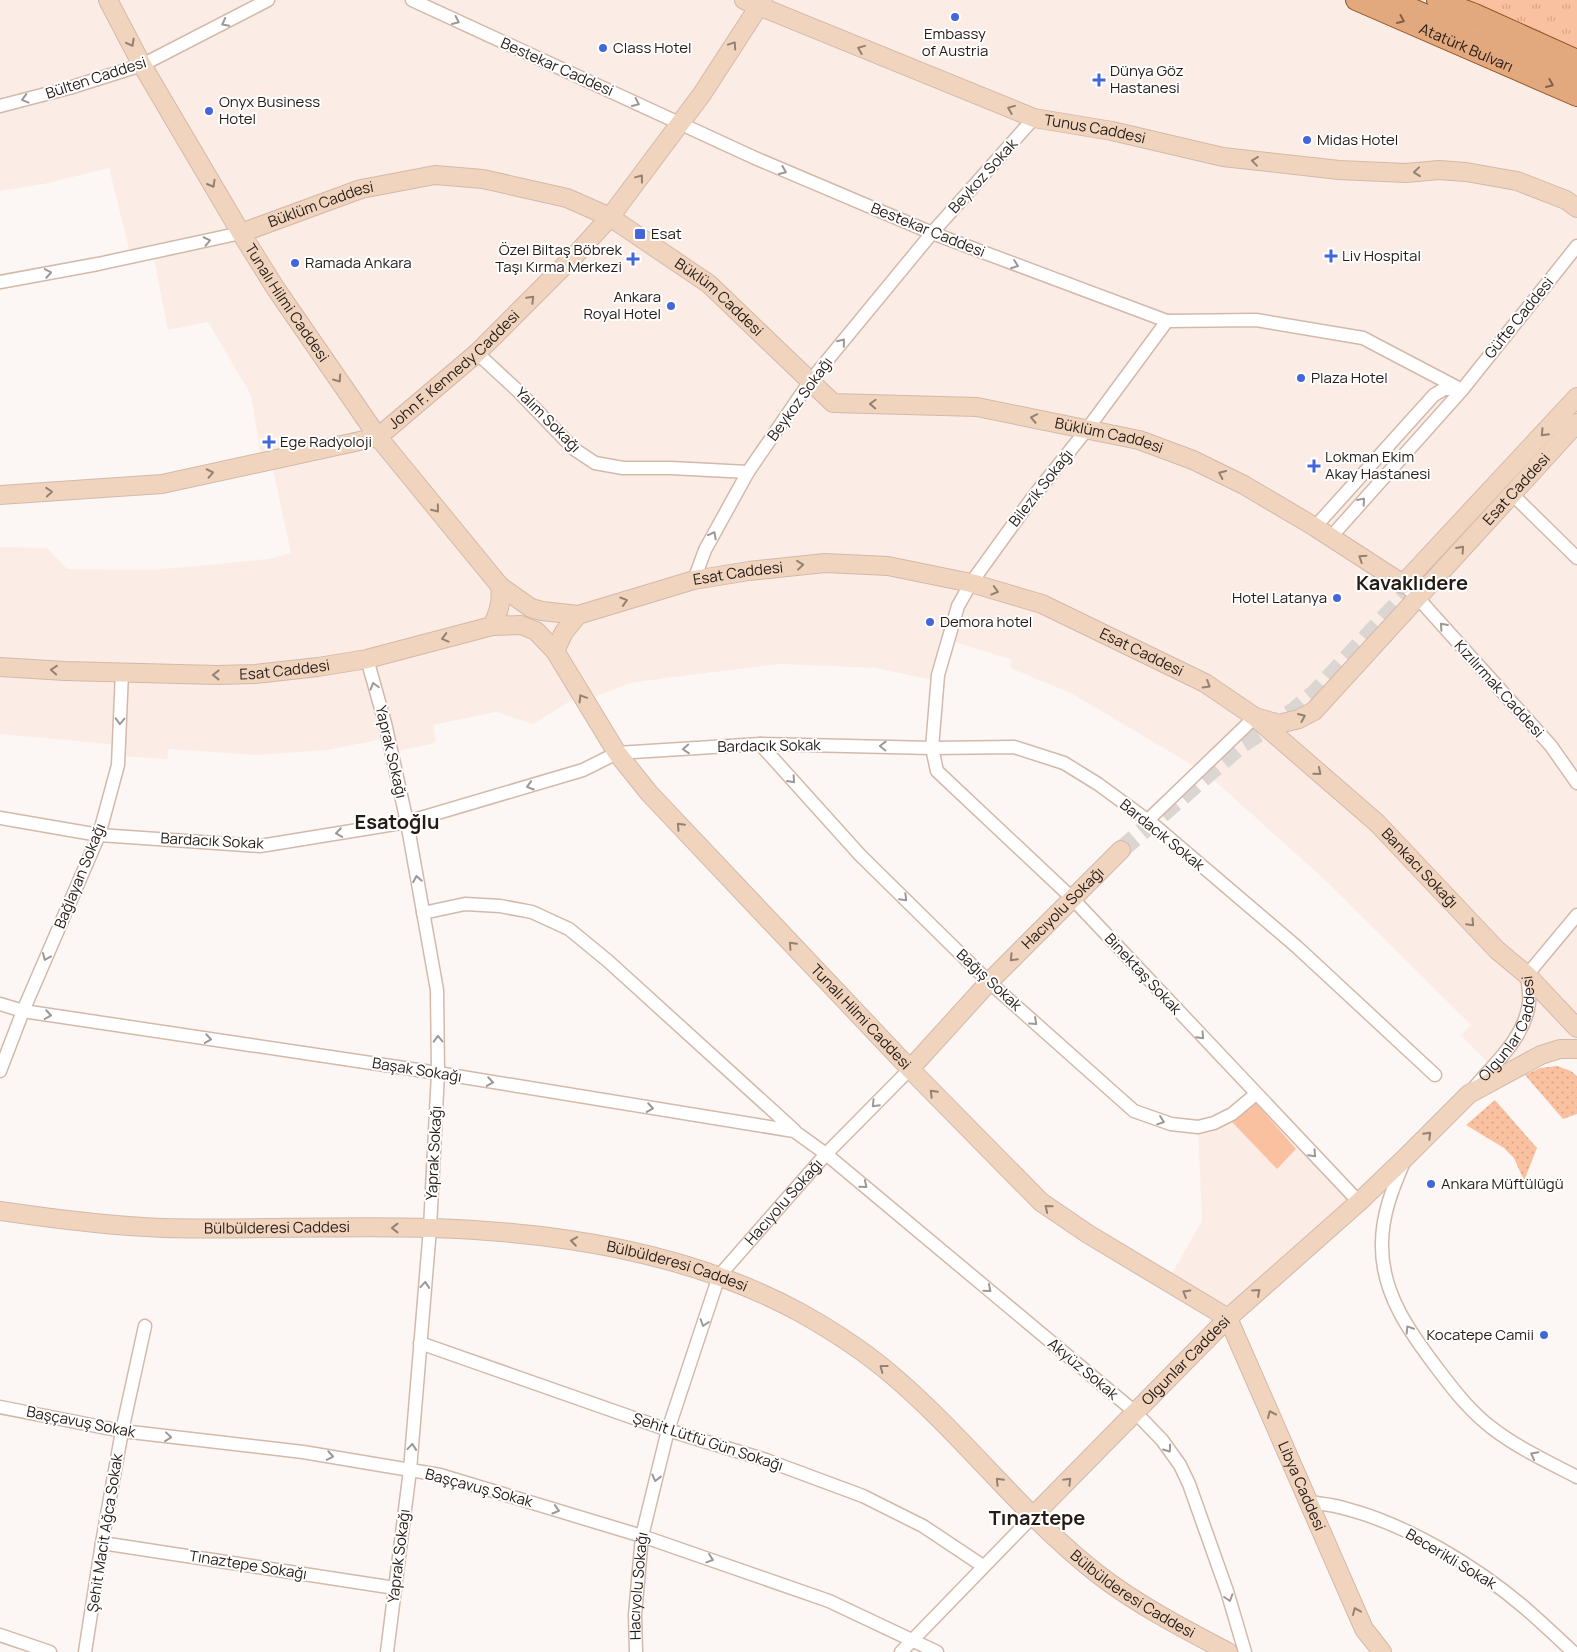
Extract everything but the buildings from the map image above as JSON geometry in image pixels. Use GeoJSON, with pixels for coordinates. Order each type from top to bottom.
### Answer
{"type":"FeatureCollection","features":[{"type":"Feature","properties":{"kind":"main road","name":"Tunalı Hilmi Caddesi"},"geometry":{"type":"LineString","coordinates":[[108,0],[142,65],[241,233],[282,297],[378,437],[500,586],[531,608],[578,615]]}},
{"type":"Feature","properties":{"kind":"main road","name":"Atatürk Bulvarı"},"geometry":{"type":"LineString","coordinates":[[1356,0],[1577,96]]}},
{"type":"Feature","properties":{"kind":"main road"},"geometry":{"type":"LineString","coordinates":[[1391,0],[1577,78]]}},
{"type":"Feature","properties":{"kind":"main road"},"geometry":{"type":"LineString","coordinates":[[1437,0],[1475,14],[1577,60]]}},
{"type":"Feature","properties":{"kind":"main road","name":"John F. Kennedy Caddesi"},"geometry":{"type":"LineString","coordinates":[[0,496],[162,484],[378,437],[477,353],[580,250],[610,217],[680,124],[755,2]]}},
{"type":"Feature","properties":{"kind":"main road","name":"Tunus Caddesi"},"geometry":{"type":"LineString","coordinates":[[755,2],[1034,118],[1112,132],[1223,157],[1339,170],[1406,174],[1439,170],[1466,172],[1517,181],[1566,200],[1577,208]]}},
{"type":"Feature","properties":{"kind":"main road","name":"Tunus Caddesi"},"geometry":{"type":"LineString","coordinates":[[1466,172],[1480,168],[1518,172],[1577,195]]}},
{"type":"Feature","properties":{"kind":"main road","name":"Büklüm Caddesi"},"geometry":{"type":"LineString","coordinates":[[241,233],[361,189],[435,175],[482,178],[567,198],[610,217],[709,284],[833,403],[977,407],[1088,428],[1139,440],[1193,460],[1244,485],[1403,584]]}},
{"type":"Feature","properties":{"kind":"main road","name":"Esat Caddesi"},"geometry":{"type":"LineString","coordinates":[[1403,584],[1577,397]]}},
{"type":"Feature","properties":{"kind":"main road","name":"Esat Caddesi"},"geometry":{"type":"LineString","coordinates":[[578,615],[694,580],[749,571],[825,563],[888,566],[971,584],[1042,604],[1205,683],[1255,717],[1279,724],[1299,719],[1314,711],[1577,423]]}},
{"type":"Feature","properties":{"kind":"main road"},"geometry":{"type":"LineString","coordinates":[[492,626],[500,607],[500,586]]}},
{"type":"Feature","properties":{"kind":"main road"},"geometry":{"type":"LineString","coordinates":[[555,652],[564,632],[578,615]]}},
{"type":"Feature","properties":{"kind":"main road","name":"Esat Caddesi"},"geometry":{"type":"LineString","coordinates":[[0,667],[65,671],[216,675],[255,674],[367,659],[492,626],[521,625],[529,627],[542,636],[555,652]]}},
{"type":"Feature","properties":{"kind":"main road","name":"Tunalı Hilmi Caddesi"},"geometry":{"type":"LineString","coordinates":[[555,652],[617,753],[649,793],[910,1069],[1041,1202],[1056,1214],[1138,1266],[1228,1318]]}},
{"type":"Feature","properties":{"kind":"main road","name":"Bankacı Sokağı"},"geometry":{"type":"LineString","coordinates":[[1255,717],[1377,823],[1497,950],[1527,975],[1577,1028]]}},
{"type":"Feature","properties":{"kind":"main road","name":"Hacıyolu Sokağı"},"geometry":{"type":"LineString","coordinates":[[910,1069],[989,982],[1121,850]]}},
{"type":"Feature","properties":{"kind":"main road","name":"Olgunlar Caddesi"},"geometry":{"type":"LineString","coordinates":[[1033,1516],[1228,1318],[1359,1202],[1470,1094],[1541,1055],[1560,1049],[1577,1049]]}},
{"type":"Feature","properties":{"kind":"main road","name":"Bülbülderesi Caddesi"},"geometry":{"type":"LineString","coordinates":[[0,1211],[70,1222],[162,1228],[430,1228],[508,1232],[582,1242],[660,1258],[719,1276],[743,1285],[799,1312],[846,1340],[892,1374],[935,1415],[1033,1516],[1092,1569],[1120,1590],[1169,1620],[1228,1652]]}},
{"type":"Feature","properties":{"kind":"main road","name":"Libya Caddesi"},"geometry":{"type":"LineString","coordinates":[[1228,1318],[1364,1629],[1382,1652]]}},
{"type":"Feature","properties":{"kind":"street","name":"Bülten Caddesi"},"geometry":{"type":"LineString","coordinates":[[0,106],[69,88],[142,65],[268,0]]}},
{"type":"Feature","properties":{"kind":"street","name":"Bestekar Caddesi"},"geometry":{"type":"LineString","coordinates":[[412,0],[755,158],[932,233],[1167,321],[1256,320],[1363,338],[1462,390]]}},
{"type":"Feature","properties":{"kind":"street","name":"Beykoz Sokak"},"geometry":{"type":"LineString","coordinates":[[932,233],[1034,118]]}},
{"type":"Feature","properties":{"kind":"street","name":"Büklüm Caddesi"},"geometry":{"type":"LineString","coordinates":[[0,282],[98,264],[241,233]]}},
{"type":"Feature","properties":{"kind":"street","name":"Beykoz Sokağı"},"geometry":{"type":"LineString","coordinates":[[694,580],[705,550],[748,472],[811,380],[932,233]]}},
{"type":"Feature","properties":{"kind":"street","name":"Güfte Caddesi"},"geometry":{"type":"LineString","coordinates":[[1330,538],[1462,390],[1577,246]]}},
{"type":"Feature","properties":{"kind":"street","name":"Bilezik Sokağı"},"geometry":{"type":"LineString","coordinates":[[932,748],[938,675],[958,606],[971,584],[1032,497],[1088,428],[1167,321]]}},
{"type":"Feature","properties":{"kind":"street","name":"Yalım Sokağı"},"geometry":{"type":"LineString","coordinates":[[477,353],[518,391],[574,449],[595,463],[623,468],[671,468],[748,472]]}},
{"type":"Feature","properties":{"kind":"street"},"geometry":{"type":"LineString","coordinates":[[1314,527],[1434,395],[1444,389],[1462,390]]}},
{"type":"Feature","properties":{"kind":"street"},"geometry":{"type":"LineString","coordinates":[[1383,450],[1397,462]]}},
{"type":"Feature","properties":{"kind":"street"},"geometry":{"type":"LineString","coordinates":[[1512,494],[1577,558]]}},
{"type":"Feature","properties":{"kind":"street","name":"Kızılırmak Caddesi"},"geometry":{"type":"LineString","coordinates":[[1403,584],[1417,597],[1551,746],[1577,783]]}},
{"type":"Feature","properties":{"kind":"street","name":"Yaprak Sokağı"},"geometry":{"type":"LineString","coordinates":[[367,659],[385,723],[407,822],[437,990],[438,1073],[430,1228],[410,1470],[386,1652]]}},
{"type":"Feature","properties":{"kind":"street","name":"Bağlayan Sokağı"},"geometry":{"type":"LineString","coordinates":[[0,1071],[99,835],[118,765],[122,672]]}},
{"type":"Feature","properties":{"kind":"street"},"geometry":{"type":"LineString","coordinates":[[1148,820],[1255,717]]}},
{"type":"Feature","properties":{"kind":"street","name":"Bardacık Sokak"},"geometry":{"type":"LineString","coordinates":[[0,818],[99,835],[260,846],[407,822],[583,770],[617,753],[760,744],[932,748],[1014,747],[1064,763],[1098,784],[1148,820],[1297,947],[1435,1075]]}},
{"type":"Feature","properties":{"kind":"street","name":"Bağış Sokak"},"geometry":{"type":"LineString","coordinates":[[760,744],[860,855],[989,982],[1134,1111],[1171,1124],[1198,1127],[1214,1123],[1232,1114],[1256,1094]]}},
{"type":"Feature","properties":{"kind":"street","name":"Binektaş Sokak"},"geometry":{"type":"LineString","coordinates":[[932,748],[936,771],[1072,898],[1359,1202]]}},
{"type":"Feature","properties":{"kind":"street"},"geometry":{"type":"LineString","coordinates":[[423,912],[465,904],[500,906],[532,912],[568,929],[608,960],[794,1131]]}},
{"type":"Feature","properties":{"kind":"street","name":"Olgunlar Caddesi"},"geometry":{"type":"LineString","coordinates":[[1470,1094],[1502,1056],[1521,1028],[1529,1004],[1527,975],[1577,915]]}},
{"type":"Feature","properties":{"kind":"street","name":"Başak Sokağı"},"geometry":{"type":"LineString","coordinates":[[0,1004],[24,1011],[438,1073],[794,1131],[826,1154]]}},
{"type":"Feature","properties":{"kind":"street","name":"Hacıyolu Sokağı"},"geometry":{"type":"LineString","coordinates":[[636,1652],[634,1615],[642,1536],[668,1430],[719,1276],[826,1154],[910,1069]]}},
{"type":"Feature","properties":{"kind":"street","name":"Akyüz Sokak"},"geometry":{"type":"LineString","coordinates":[[826,1154],[1135,1412],[1162,1440],[1180,1466],[1189,1484],[1227,1591],[1245,1652]]}},
{"type":"Feature","properties":{"kind":"street"},"geometry":{"type":"LineString","coordinates":[[1404,1159],[1385,1213],[1382,1243],[1382,1258],[1386,1280],[1393,1302],[1400,1315],[1429,1358],[1477,1416],[1511,1442],[1577,1477]]}},
{"type":"Feature","properties":{"kind":"street","name":"Şehit Macit Ağca Sokak"},"geometry":{"type":"LineString","coordinates":[[86,1652],[102,1543],[122,1431],[145,1326]]}},
{"type":"Feature","properties":{"kind":"street","name":"Şehit Lütfü Gün Sokağı"},"geometry":{"type":"LineString","coordinates":[[420,1343],[668,1430],[766,1460],[863,1496],[923,1526],[984,1566]]}},
{"type":"Feature","properties":{"kind":"street","name":"Başçavuş Sokak"},"geometry":{"type":"LineString","coordinates":[[0,1407],[122,1431],[303,1452],[440,1475],[642,1536],[829,1601],[937,1652]]}},
{"type":"Feature","properties":{"kind":"street","name":"Becerikli Sokak"},"geometry":{"type":"LineString","coordinates":[[1310,1502],[1346,1508],[1375,1518],[1433,1546],[1500,1589],[1525,1608],[1573,1652]]}},
{"type":"Feature","properties":{"kind":"street","name":"Olgunlar Caddesi"},"geometry":{"type":"LineString","coordinates":[[901,1652],[1033,1516]]}},
{"type":"Feature","properties":{"kind":"street","name":"Tınaztepe Sokağı"},"geometry":{"type":"LineString","coordinates":[[102,1543],[395,1588]]}},
{"type":"Feature","properties":{"kind":"street"},"geometry":{"type":"LineString","coordinates":[[0,1635],[50,1652]]}},
{"type":"Feature","properties":{"kind":"shaded area"},"geometry":{"type":"Polygon","coordinates":[[[0,0],[1437,0],[1577,60],[1577,1049],[1504,1074],[1492,1067],[1461,1035],[1471,1025],[1324,879],[1207,774],[1071,693],[1010,668],[1012,660],[949,640],[937,681],[875,668],[781,664],[673,677],[631,683],[584,701],[580,695],[533,724],[496,712],[433,725],[436,741],[432,744],[392,752],[388,738],[327,750],[257,755],[169,749],[167,759],[119,756],[119,745],[0,734],[0,547],[47,548],[67,569],[154,570],[268,559],[291,553],[271,460],[262,462],[251,395],[208,322],[168,330],[153,253],[131,257],[109,168],[44,184],[0,191],[0,0]]]}},
{"type":"Feature","properties":{"kind":"shaded area"},"geometry":{"type":"Polygon","coordinates":[[[1256,1094],[1359,1202],[1228,1318],[1167,1282],[1202,1221],[1198,1127],[1256,1094]]]}},
{"type":"Feature","properties":{"kind":"green space"},"geometry":{"type":"Polygon","coordinates":[[[1437,0],[1577,0],[1577,50],[1437,0]]]}},
{"type":"Feature","properties":{"kind":"green space"},"geometry":{"type":"Polygon","coordinates":[[[1557,1066],[1571,1071],[1577,1076],[1577,1114],[1563,1119],[1525,1075],[1540,1068],[1557,1066]]]}},
{"type":"Feature","properties":{"kind":"green space"},"geometry":{"type":"Polygon","coordinates":[[[1495,1100],[1537,1148],[1524,1181],[1514,1158],[1504,1148],[1466,1125],[1495,1100]]]}},
{"type":"Feature","properties":{"kind":"green space"},"geometry":{"type":"Polygon","coordinates":[[[1254,1101],[1296,1149],[1277,1169],[1232,1122],[1254,1101]]]}},
{"type":"Feature","properties":{"kind":"tunnel"},"geometry":{"type":"LineString","coordinates":[[1121,850],[1242,744],[1294,711],[1315,693],[1514,478]]}},
{"type":"Feature","properties":{"kind":"place","name":"Embassy of Austria"},"geometry":{"type":"Point","coordinates":[955,17]}},
{"type":"Feature","properties":{"kind":"place","name":"Class Hotel"},"geometry":{"type":"Point","coordinates":[603,48]}},
{"type":"Feature","properties":{"kind":"place","name":"Dünya Göz Hastanesi"},"geometry":{"type":"Point","coordinates":[1099,80]}},
{"type":"Feature","properties":{"kind":"place","name":"Onyx Business Hotel"},"geometry":{"type":"Point","coordinates":[209,111]}},
{"type":"Feature","properties":{"kind":"place","name":"Midas Hotel"},"geometry":{"type":"Point","coordinates":[1307,140]}},
{"type":"Feature","properties":{"kind":"place","name":"Esat"},"geometry":{"type":"Point","coordinates":[640,234]}},
{"type":"Feature","properties":{"kind":"place","name":"Liv Hospital"},"geometry":{"type":"Point","coordinates":[1331,256]}},
{"type":"Feature","properties":{"kind":"place","name":"Özel Biltaş Böbrek Taşı Kırma Merkezi"},"geometry":{"type":"Point","coordinates":[633,259]}},
{"type":"Feature","properties":{"kind":"place","name":"Ramada Ankara"},"geometry":{"type":"Point","coordinates":[295,263]}},
{"type":"Feature","properties":{"kind":"place","name":"Ankara Royal Hotel"},"geometry":{"type":"Point","coordinates":[671,306]}},
{"type":"Feature","properties":{"kind":"place","name":"Plaza Hotel"},"geometry":{"type":"Point","coordinates":[1301,378]}},
{"type":"Feature","properties":{"kind":"place","name":"Ege Radyoloji"},"geometry":{"type":"Point","coordinates":[269,442]}},
{"type":"Feature","properties":{"kind":"place","name":"Lokman Ekim Akay Hastanesi"},"geometry":{"type":"Point","coordinates":[1314,466]}},
{"type":"Feature","properties":{"kind":"place","name":"Hotel Latanya"},"geometry":{"type":"Point","coordinates":[1337,598]}},
{"type":"Feature","properties":{"kind":"place","name":"Demora hotel"},"geometry":{"type":"Point","coordinates":[930,622]}},
{"type":"Feature","properties":{"kind":"place","name":"Ankara Müftülügü"},"geometry":{"type":"Point","coordinates":[1431,1184]}},
{"type":"Feature","properties":{"kind":"place","name":"Kocatepe Camii"},"geometry":{"type":"Point","coordinates":[1544,1335]}},
{"type":"Feature","properties":{"kind":"district","name":"Kavaklıdere"},"geometry":{"type":"Point","coordinates":[1412,583]}},
{"type":"Feature","properties":{"kind":"district","name":"Esatoğlu"},"geometry":{"type":"Point","coordinates":[397,822]}},
{"type":"Feature","properties":{"kind":"district","name":"Tınaztepe"},"geometry":{"type":"Point","coordinates":[1037,1518]}}]}
